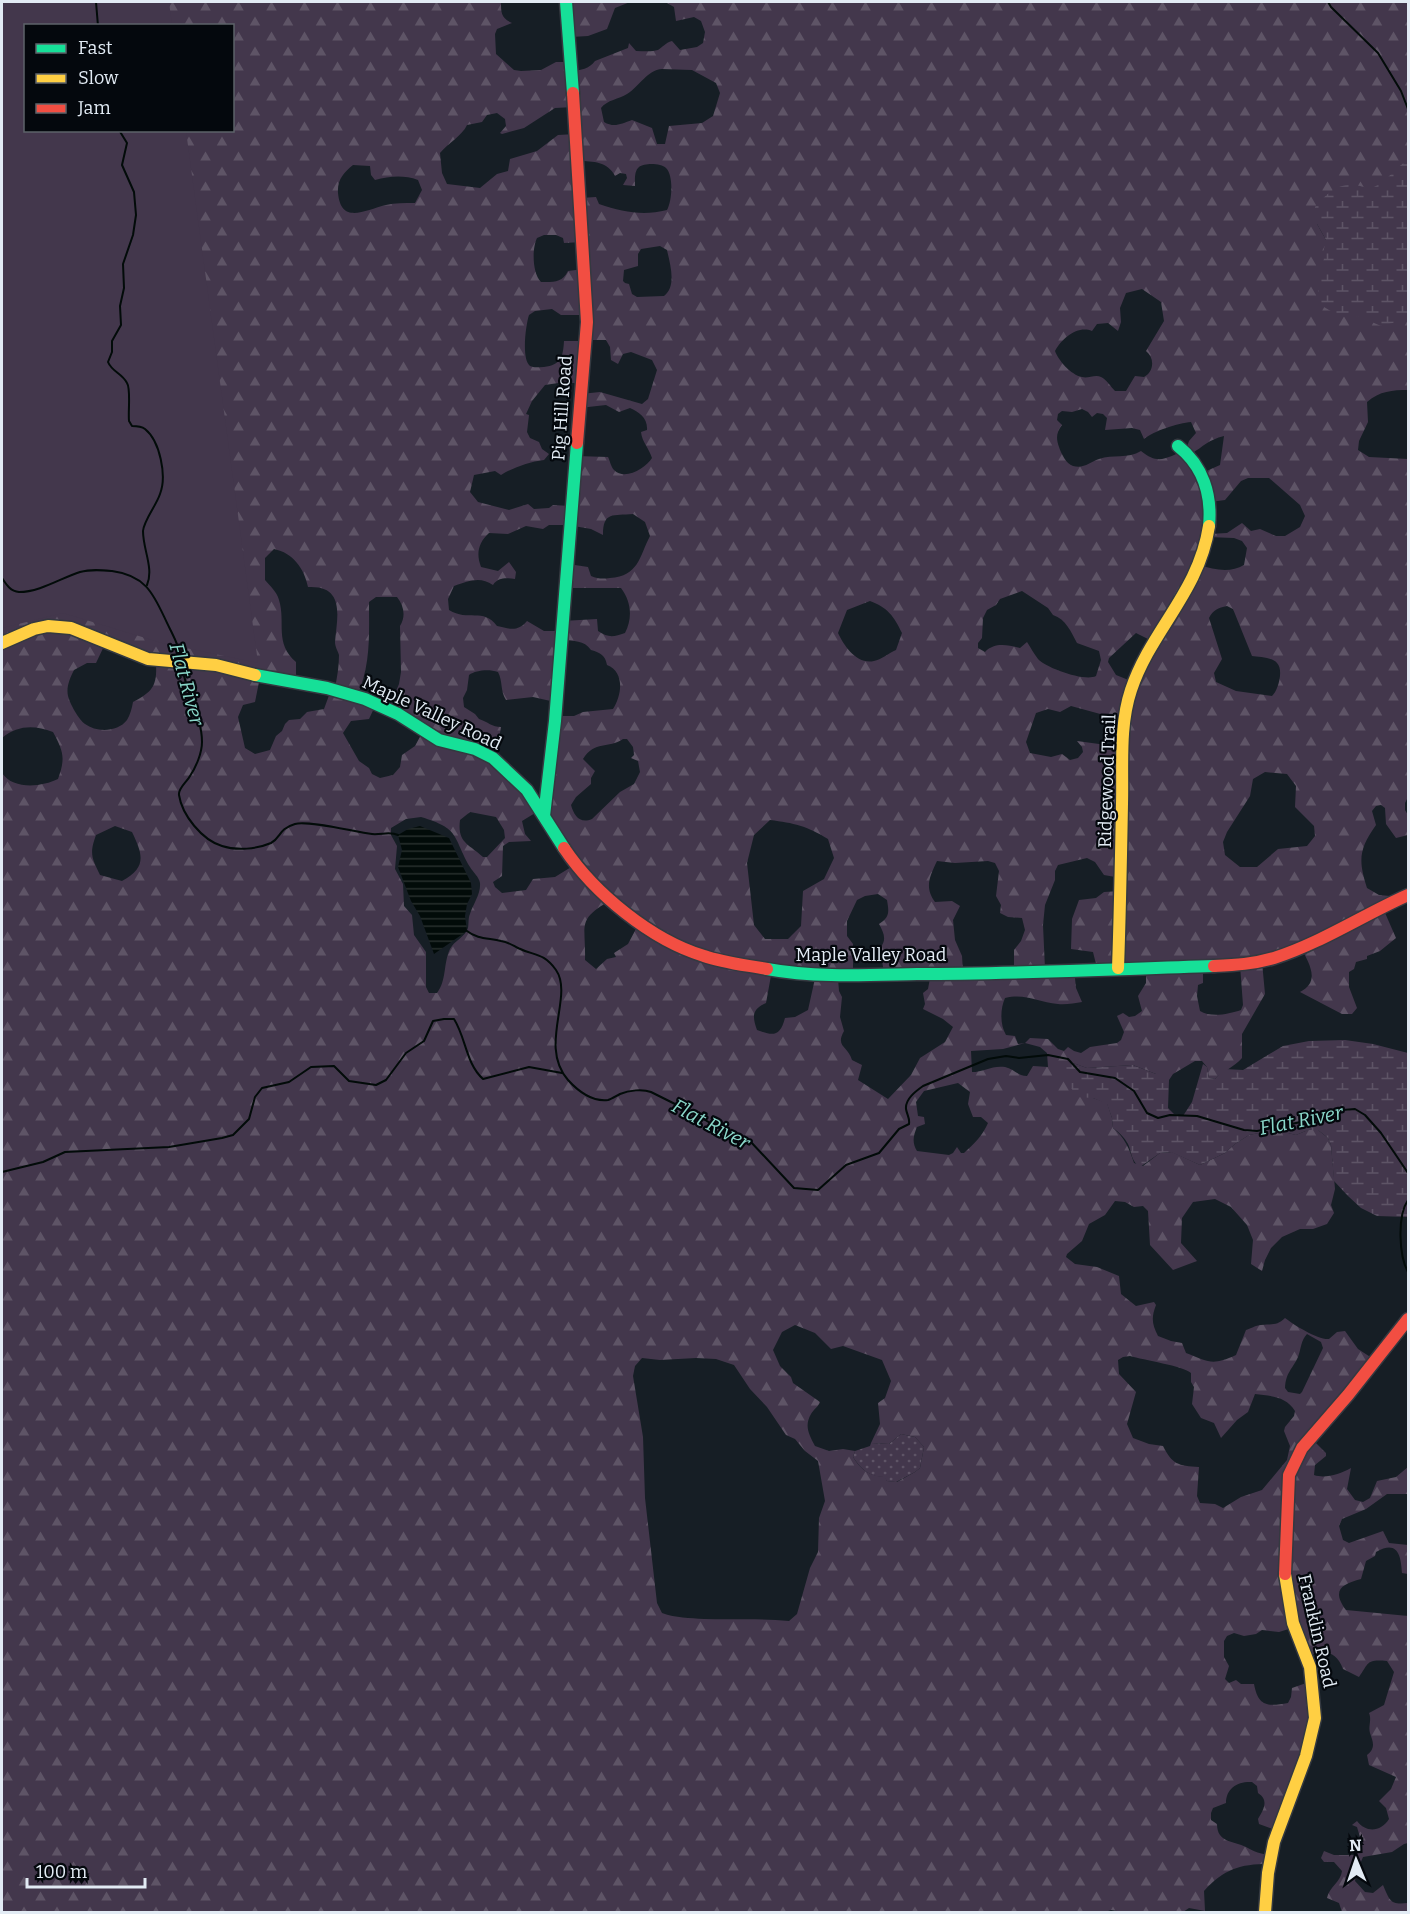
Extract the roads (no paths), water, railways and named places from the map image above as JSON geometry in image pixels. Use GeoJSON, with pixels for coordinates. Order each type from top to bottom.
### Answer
{"type":"FeatureCollection","features":[{"type":"Feature","properties":{"kind":"street","name":"Pig Hill Road"},"geometry":{"type":"LineString","coordinates":[[544,816],[555,721],[587,322],[566,2]]}},
{"type":"Feature","properties":{"kind":"street","name":"Ridgewood Trail"},"geometry":{"type":"LineString","coordinates":[[1118,968],[1123,758],[1128,702],[1134,679],[1141,665],[1193,579],[1206,543],[1209,525],[1205,482],[1192,459],[1178,446]]}},
{"type":"Feature","properties":{"kind":"street","name":"Maple Valley Road"},"geometry":{"type":"LineString","coordinates":[[2,643],[34,629],[63,626],[148,658],[178,663],[216,665],[269,679],[334,689],[364,699],[398,714],[439,740],[475,749],[493,758],[527,790],[580,871],[608,899],[642,925],[702,956],[783,972],[838,975],[972,974],[1243,965],[1292,951],[1379,907],[1408,895]]}},
{"type":"Feature","properties":{"kind":"street","name":"Franklin Road"},"geometry":{"type":"LineString","coordinates":[[1264,1912],[1274,1842],[1306,1755],[1315,1718],[1310,1667],[1293,1623],[1286,1588],[1289,1475],[1302,1448],[1348,1395],[1408,1319]]}},
{"type":"Feature","properties":{"kind":"waterway"},"geometry":{"type":"LineString","coordinates":[[96,2],[98,24]]}},
{"type":"Feature","properties":{"kind":"waterway"},"geometry":{"type":"LineString","coordinates":[[1328,2],[1378,53],[1401,91],[1408,109]]}},
{"type":"Feature","properties":{"kind":"waterway"},"geometry":{"type":"LineString","coordinates":[[120,132],[127,143],[122,165],[134,192],[136,215],[133,235],[123,264],[121,325],[112,341],[112,352],[108,362],[128,386],[129,421],[132,426],[143,428],[150,434],[161,459],[162,487],[143,531],[149,565],[147,585]]}},
{"type":"Feature","properties":{"kind":"waterway","name":"Flat River"},"geometry":{"type":"LineString","coordinates":[[2,578],[11,589],[19,592],[35,590],[88,570],[112,571],[135,578],[150,591],[155,599],[177,643],[181,658]]}},
{"type":"Feature","properties":{"kind":"waterway","name":"Flat River"},"geometry":{"type":"LineString","coordinates":[[182,667],[199,723],[202,742],[196,764],[179,795],[184,811],[194,826],[207,838],[228,848],[253,848],[271,843],[285,828],[301,823],[372,834],[398,835]]}},
{"type":"Feature","properties":{"kind":"waterway","name":"Flat River"},"geometry":{"type":"LineString","coordinates":[[467,931],[479,937],[506,942],[538,955],[547,960],[556,970],[561,993],[556,1052],[560,1067],[568,1080],[581,1092],[602,1100],[610,1100],[632,1091],[651,1092],[715,1126],[750,1141],[794,1188],[818,1190],[846,1165],[879,1153],[899,1129],[909,1124],[907,1102],[923,1086],[988,1059],[1006,1056],[1019,1058],[1048,1055],[1068,1059],[1080,1072],[1115,1078],[1134,1091],[1147,1113],[1158,1118],[1170,1115],[1197,1116],[1244,1130],[1257,1131],[1355,1109],[1365,1115],[1381,1133],[1408,1173]]}},
{"type":"Feature","properties":{"kind":"waterway"},"geometry":{"type":"LineString","coordinates":[[2,1172],[43,1162],[65,1152],[169,1147],[233,1135],[249,1119],[255,1097],[262,1088],[289,1082],[311,1067],[334,1066],[349,1081],[376,1085],[386,1080],[406,1053],[424,1041],[433,1021],[444,1019],[454,1019],[473,1066],[483,1079],[529,1067],[562,1073]]}},
{"type":"Feature","properties":{"kind":"waterway","name":"Flat River"},"geometry":{"type":"LineString","coordinates":[[1408,1200],[1404,1207],[1400,1236],[1408,1272]]}}]}
